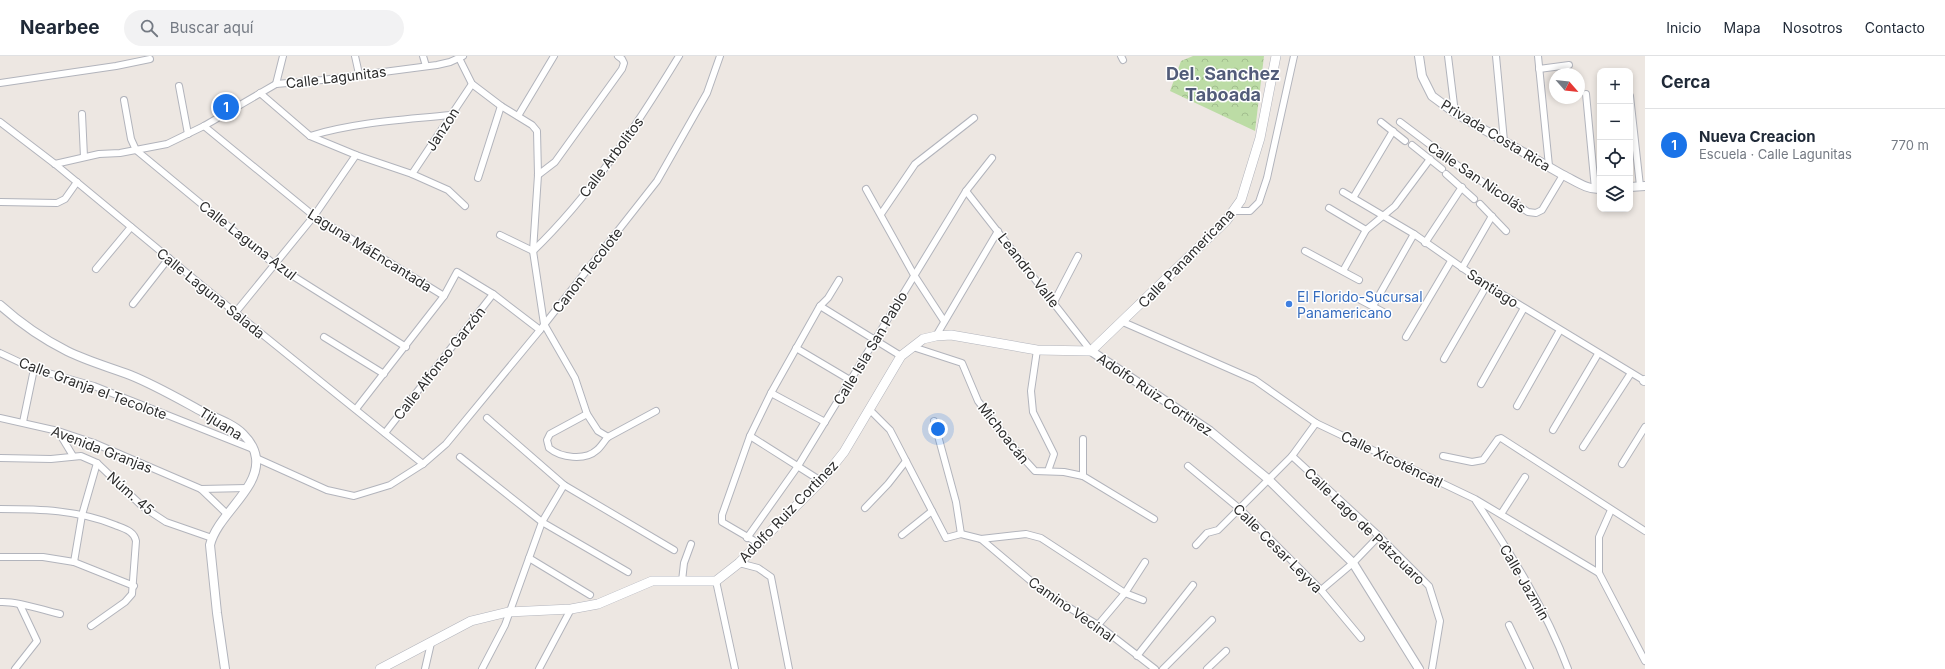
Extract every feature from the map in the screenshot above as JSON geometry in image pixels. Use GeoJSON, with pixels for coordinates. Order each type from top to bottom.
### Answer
{"type":"FeatureCollection","features":[{"type":"Feature","properties":{"kind":"main road","name":"Calle Panamericana"},"geometry":{"type":"LineString","coordinates":[[1091,351],[1123,322],[1226,221],[1241,200],[1260,138],[1276,56]]}},
{"type":"Feature","properties":{"kind":"main road","name":"Adolfo Ruiz Cortinez"},"geometry":{"type":"LineString","coordinates":[[716,581],[739,563],[821,481],[844,452],[901,356],[924,339],[936,336],[951,336],[1037,350],[1091,351]]}},
{"type":"Feature","properties":{"kind":"main road"},"geometry":{"type":"LineString","coordinates":[[380,669],[431,643],[471,620],[508,612],[571,609],[598,604],[652,581],[716,581]]}},
{"type":"Feature","properties":{"kind":"street"},"geometry":{"type":"LineString","coordinates":[[276,84],[283,56]]}},
{"type":"Feature","properties":{"kind":"street"},"geometry":{"type":"LineString","coordinates":[[355,56],[359,74]]}},
{"type":"Feature","properties":{"kind":"street"},"geometry":{"type":"LineString","coordinates":[[423,56],[426,66]]}},
{"type":"Feature","properties":{"kind":"street"},"geometry":{"type":"LineString","coordinates":[[518,116],[554,56]]}},
{"type":"Feature","properties":{"kind":"street"},"geometry":{"type":"LineString","coordinates":[[538,175],[555,162],[622,69],[624,63],[618,56]]}},
{"type":"Feature","properties":{"kind":"street","name":"Calle Arbolitos"},"geometry":{"type":"LineString","coordinates":[[533,251],[557,228],[638,123],[679,56]]}},
{"type":"Feature","properties":{"kind":"street","name":"Canon Tecolote"},"geometry":{"type":"LineString","coordinates":[[423,464],[446,444],[542,327],[658,181],[707,93],[720,56]]}},
{"type":"Feature","properties":{"kind":"street"},"geometry":{"type":"LineString","coordinates":[[1233,211],[1250,211],[1259,202],[1266,178],[1294,56]]}},
{"type":"Feature","properties":{"kind":"street","name":"Privada Costa Rica"},"geometry":{"type":"LineString","coordinates":[[1420,56],[1422,76],[1432,96],[1455,113],[1563,175],[1597,189]]}},
{"type":"Feature","properties":{"kind":"street"},"geometry":{"type":"LineString","coordinates":[[1448,56],[1455,113]]}},
{"type":"Feature","properties":{"kind":"street"},"geometry":{"type":"LineString","coordinates":[[1496,56],[1504,141]]}},
{"type":"Feature","properties":{"kind":"street"},"geometry":{"type":"LineString","coordinates":[[1538,56],[1549,166]]}},
{"type":"Feature","properties":{"kind":"street"},"geometry":{"type":"LineString","coordinates":[[461,57],[472,84],[500,106],[532,125],[538,131],[538,175],[533,251],[542,327]]}},
{"type":"Feature","properties":{"kind":"street","name":"Calle Lagunitas"},"geometry":{"type":"LineString","coordinates":[[55,164],[84,157],[167,144],[204,126],[276,84],[322,80],[426,66],[450,62],[461,57]]}},
{"type":"Feature","properties":{"kind":"street"},"geometry":{"type":"LineString","coordinates":[[0,83],[116,66],[150,59]]}},
{"type":"Feature","properties":{"kind":"street"},"geometry":{"type":"LineString","coordinates":[[1539,69],[1569,65]]}},
{"type":"Feature","properties":{"kind":"street","name":"Janzon"},"geometry":{"type":"LineString","coordinates":[[412,174],[472,84]]}},
{"type":"Feature","properties":{"kind":"street"},"geometry":{"type":"LineString","coordinates":[[179,86],[188,134]]}},
{"type":"Feature","properties":{"kind":"street"},"geometry":{"type":"LineString","coordinates":[[260,93],[310,136],[356,155],[412,174],[448,190],[465,206]]}},
{"type":"Feature","properties":{"kind":"street"},"geometry":{"type":"LineString","coordinates":[[1586,94],[1597,189]]}},
{"type":"Feature","properties":{"kind":"street"},"geometry":{"type":"LineString","coordinates":[[124,100],[131,139],[136,150]]}},
{"type":"Feature","properties":{"kind":"street"},"geometry":{"type":"LineString","coordinates":[[1631,104],[1642,186]]}},
{"type":"Feature","properties":{"kind":"street"},"geometry":{"type":"LineString","coordinates":[[478,178],[500,106]]}},
{"type":"Feature","properties":{"kind":"street"},"geometry":{"type":"LineString","coordinates":[[82,114],[84,157]]}},
{"type":"Feature","properties":{"kind":"street"},"geometry":{"type":"LineString","coordinates":[[310,136],[331,130],[357,126],[450,115]]}},
{"type":"Feature","properties":{"kind":"street"},"geometry":{"type":"LineString","coordinates":[[881,214],[915,164],[974,118]]}},
{"type":"Feature","properties":{"kind":"street","name":"Calle Laguna Salada"},"geometry":{"type":"LineString","coordinates":[[0,122],[55,164],[235,313],[423,464]]}},
{"type":"Feature","properties":{"kind":"street"},"geometry":{"type":"LineString","coordinates":[[1381,122],[1405,141]]}},
{"type":"Feature","properties":{"kind":"street","name":"Calle San Nicolás"},"geometry":{"type":"LineString","coordinates":[[1400,122],[1457,165],[1528,212],[1536,213],[1542,210],[1563,175]]}},
{"type":"Feature","properties":{"kind":"street","name":"Laguna MáEncantada"},"geometry":{"type":"LineString","coordinates":[[204,126],[314,216],[444,296]]}},
{"type":"Feature","properties":{"kind":"street"},"geometry":{"type":"LineString","coordinates":[[1353,198],[1394,131]]}},
{"type":"Feature","properties":{"kind":"street"},"geometry":{"type":"LineString","coordinates":[[1412,145],[1444,171],[1474,199]]}},
{"type":"Feature","properties":{"kind":"street","name":"Calle Laguna Azul"},"geometry":{"type":"LineString","coordinates":[[136,150],[274,264],[406,347]]}},
{"type":"Feature","properties":{"kind":"street"},"geometry":{"type":"LineString","coordinates":[[235,313],[314,216],[356,155]]}},
{"type":"Feature","properties":{"kind":"street","name":"Calle Isla San Pablo"},"geometry":{"type":"LineString","coordinates":[[747,538],[798,466],[966,191],[992,158]]}},
{"type":"Feature","properties":{"kind":"street"},"geometry":{"type":"LineString","coordinates":[[1342,272],[1366,230],[1384,217],[1395,206],[1430,159]]}},
{"type":"Feature","properties":{"kind":"street"},"geometry":{"type":"LineString","coordinates":[[0,202],[57,202],[65,199],[77,182]]}},
{"type":"Feature","properties":{"kind":"street"},"geometry":{"type":"LineString","coordinates":[[1425,243],[1462,187]]}},
{"type":"Feature","properties":{"kind":"street"},"geometry":{"type":"LineString","coordinates":[[866,189],[914,275],[944,321]]}},
{"type":"Feature","properties":{"kind":"street","name":"Leandro Valle"},"geometry":{"type":"LineString","coordinates":[[966,191],[1091,351]]}},
{"type":"Feature","properties":{"kind":"street","name":"Santiago"},"geometry":{"type":"LineString","coordinates":[[1343,192],[1414,234],[1487,285],[1598,354],[1645,381]]}},
{"type":"Feature","properties":{"kind":"street"},"geometry":{"type":"LineString","coordinates":[[1480,204],[1506,231]]}},
{"type":"Feature","properties":{"kind":"street"},"geometry":{"type":"LineString","coordinates":[[1329,208],[1366,230]]}},
{"type":"Feature","properties":{"kind":"street"},"geometry":{"type":"LineString","coordinates":[[1462,268],[1492,216]]}},
{"type":"Feature","properties":{"kind":"street"},"geometry":{"type":"LineString","coordinates":[[96,269],[131,226]]}},
{"type":"Feature","properties":{"kind":"street"},"geometry":{"type":"LineString","coordinates":[[936,336],[998,231]]}},
{"type":"Feature","properties":{"kind":"street"},"geometry":{"type":"LineString","coordinates":[[1373,306],[1414,234]]}},
{"type":"Feature","properties":{"kind":"street"},"geometry":{"type":"LineString","coordinates":[[500,235],[533,251]]}},
{"type":"Feature","properties":{"kind":"street"},"geometry":{"type":"LineString","coordinates":[[1305,251],[1359,280]]}},
{"type":"Feature","properties":{"kind":"street"},"geometry":{"type":"LineString","coordinates":[[1054,302],[1078,256]]}},
{"type":"Feature","properties":{"kind":"street"},"geometry":{"type":"LineString","coordinates":[[133,304],[169,258]]}},
{"type":"Feature","properties":{"kind":"street"},"geometry":{"type":"LineString","coordinates":[[1406,337],[1451,261]]}},
{"type":"Feature","properties":{"kind":"street"},"geometry":{"type":"LineString","coordinates":[[356,409],[406,347],[444,296],[456,273],[458,272],[542,327],[575,378],[587,414],[598,431],[608,437]]}},
{"type":"Feature","properties":{"kind":"street"},"geometry":{"type":"LineString","coordinates":[[758,543],[747,538],[722,522],[722,515],[750,436],[796,348],[820,306],[828,298],[839,280]]}},
{"type":"Feature","properties":{"kind":"street"},"geometry":{"type":"LineString","coordinates":[[1444,359],[1487,285]]}},
{"type":"Feature","properties":{"kind":"street","name":"Calle Alfonso Garzón"},"geometry":{"type":"LineString","coordinates":[[385,433],[493,294]]}},
{"type":"Feature","properties":{"kind":"street"},"geometry":{"type":"LineString","coordinates":[[1355,297],[1387,314]]}},
{"type":"Feature","properties":{"kind":"street","name":"Tijuana"},"geometry":{"type":"LineString","coordinates":[[0,304],[24,324],[63,349],[131,376],[222,421],[243,435],[253,449],[256,458],[254,474],[247,488],[227,514],[212,538],[211,558],[225,669]]}},
{"type":"Feature","properties":{"kind":"street"},"geometry":{"type":"LineString","coordinates":[[820,306],[875,338],[901,356]]}},
{"type":"Feature","properties":{"kind":"street"},"geometry":{"type":"LineString","coordinates":[[1481,384],[1524,308]]}},
{"type":"Feature","properties":{"kind":"street","name":"Calle Xicoténcatl"},"geometry":{"type":"LineString","coordinates":[[1123,322],[1255,380],[1316,423],[1475,499],[1599,573]]}},
{"type":"Feature","properties":{"kind":"street"},"geometry":{"type":"LineString","coordinates":[[1518,406],[1560,330]]}},
{"type":"Feature","properties":{"kind":"street"},"geometry":{"type":"LineString","coordinates":[[324,337],[384,374]]}},
{"type":"Feature","properties":{"kind":"street","name":"Michoacán"},"geometry":{"type":"LineString","coordinates":[[912,347],[962,363],[978,401],[1014,448],[1035,471],[1048,471],[1083,476]]}},
{"type":"Feature","properties":{"kind":"street"},"geometry":{"type":"LineString","coordinates":[[796,348],[850,380]]}},
{"type":"Feature","properties":{"kind":"street"},"geometry":{"type":"LineString","coordinates":[[1037,350],[1030,391],[1033,412],[1054,454],[1048,471]]}},
{"type":"Feature","properties":{"kind":"street","name":"Adolfo Ruiz Cortinez"},"geometry":{"type":"LineString","coordinates":[[1091,351],[1210,431],[1268,479],[1353,563],[1419,669]]}},
{"type":"Feature","properties":{"kind":"street","name":"Calle Granja el Tecolote"},"geometry":{"type":"LineString","coordinates":[[0,353],[34,369],[94,386],[253,449]]}},
{"type":"Feature","properties":{"kind":"street"},"geometry":{"type":"LineString","coordinates":[[1553,430],[1598,354]]}},
{"type":"Feature","properties":{"kind":"street"},"geometry":{"type":"LineString","coordinates":[[23,422],[34,369]]}},
{"type":"Feature","properties":{"kind":"street"},"geometry":{"type":"LineString","coordinates":[[1583,447],[1631,373]]}},
{"type":"Feature","properties":{"kind":"street"},"geometry":{"type":"LineString","coordinates":[[771,394],[825,422]]}},
{"type":"Feature","properties":{"kind":"street"},"geometry":{"type":"LineString","coordinates":[[870,410],[890,430],[932,511],[902,535]]}},
{"type":"Feature","properties":{"kind":"street"},"geometry":{"type":"LineString","coordinates":[[587,414],[550,434],[547,440],[549,448],[561,454],[579,457],[590,455],[598,450],[608,437],[656,411]]}},
{"type":"Feature","properties":{"kind":"street","name":"Avenida Granjas"},"geometry":{"type":"LineString","coordinates":[[0,418],[58,431],[94,443],[201,489],[227,514]]}},
{"type":"Feature","properties":{"kind":"street"},"geometry":{"type":"LineString","coordinates":[[487,418],[564,485],[674,550]]}},
{"type":"Feature","properties":{"kind":"street"},"geometry":{"type":"LineString","coordinates":[[934,422],[956,502],[961,534]]}},
{"type":"Feature","properties":{"kind":"street"},"geometry":{"type":"LineString","coordinates":[[1196,545],[1207,533],[1218,530],[1292,456],[1316,423]]}},
{"type":"Feature","properties":{"kind":"street"},"geometry":{"type":"LineString","coordinates":[[1622,464],[1645,427]]}},
{"type":"Feature","properties":{"kind":"street"},"geometry":{"type":"LineString","coordinates":[[0,458],[51,459],[74,456],[58,431]]}},
{"type":"Feature","properties":{"kind":"street"},"geometry":{"type":"LineString","coordinates":[[750,436],[821,481]]}},
{"type":"Feature","properties":{"kind":"street"},"geometry":{"type":"LineString","coordinates":[[1443,456],[1472,462],[1483,460],[1498,438],[1501,438],[1645,531]]}},
{"type":"Feature","properties":{"kind":"street"},"geometry":{"type":"LineString","coordinates":[[1083,439],[1083,476],[1154,519]]}},
{"type":"Feature","properties":{"kind":"street","name":"Núm. 45"},"geometry":{"type":"LineString","coordinates":[[74,456],[81,456],[97,463],[149,511],[166,522],[212,538]]}},
{"type":"Feature","properties":{"kind":"street","name":"Calle Lago de Pátzcuaro"},"geometry":{"type":"LineString","coordinates":[[1292,456],[1379,536],[1429,586],[1440,621],[1432,669]]}},
{"type":"Feature","properties":{"kind":"street"},"geometry":{"type":"LineString","coordinates":[[460,457],[542,522],[628,572]]}},
{"type":"Feature","properties":{"kind":"street"},"geometry":{"type":"LineString","coordinates":[[256,458],[327,490],[354,496],[390,485],[423,464]]}},
{"type":"Feature","properties":{"kind":"street"},"geometry":{"type":"LineString","coordinates":[[865,508],[888,484],[906,461]]}},
{"type":"Feature","properties":{"kind":"street"},"geometry":{"type":"LineString","coordinates":[[74,562],[82,515],[97,463]]}},
{"type":"Feature","properties":{"kind":"street","name":"Calle Cesar Leyva"},"geometry":{"type":"LineString","coordinates":[[1188,466],[1240,508],[1321,590],[1362,638]]}},
{"type":"Feature","properties":{"kind":"street"},"geometry":{"type":"LineString","coordinates":[[1501,514],[1525,477]]}},
{"type":"Feature","properties":{"kind":"street"},"geometry":{"type":"LineString","coordinates":[[482,669],[505,624],[508,612],[542,522],[564,485]]}},
{"type":"Feature","properties":{"kind":"street","name":"Avenida Granjas"},"geometry":{"type":"LineString","coordinates":[[201,489],[247,488]]}},
{"type":"Feature","properties":{"kind":"street","name":"Calle Jazmín"},"geometry":{"type":"LineString","coordinates":[[1475,499],[1526,578],[1555,634],[1568,669]]}},
{"type":"Feature","properties":{"kind":"street"},"geometry":{"type":"LineString","coordinates":[[0,509],[36,510],[82,515],[99,519],[129,531],[135,535],[134,586],[132,594],[125,602],[91,626]]}},
{"type":"Feature","properties":{"kind":"street"},"geometry":{"type":"LineString","coordinates":[[1611,510],[1599,537],[1599,573],[1645,661]]}},
{"type":"Feature","properties":{"kind":"street","name":"Camino Vecinal"},"geometry":{"type":"LineString","coordinates":[[932,511],[946,538],[961,534],[981,539],[1045,593],[1098,625],[1156,669]]}},
{"type":"Feature","properties":{"kind":"street"},"geometry":{"type":"LineString","coordinates":[[981,539],[1026,534],[1041,538],[1125,593],[1143,600]]}},
{"type":"Feature","properties":{"kind":"street"},"geometry":{"type":"LineString","coordinates":[[1321,590],[1353,563],[1379,536]]}},
{"type":"Feature","properties":{"kind":"street"},"geometry":{"type":"LineString","coordinates":[[682,581],[684,563],[691,544]]}},
{"type":"Feature","properties":{"kind":"street"},"geometry":{"type":"LineString","coordinates":[[0,557],[43,557],[74,562],[134,586]]}},
{"type":"Feature","properties":{"kind":"street"},"geometry":{"type":"LineString","coordinates":[[529,558],[590,595]]}},
{"type":"Feature","properties":{"kind":"street"},"geometry":{"type":"LineString","coordinates":[[1098,625],[1125,593],[1145,562]]}},
{"type":"Feature","properties":{"kind":"street"},"geometry":{"type":"LineString","coordinates":[[739,563],[758,568],[771,577],[789,669]]}},
{"type":"Feature","properties":{"kind":"street"},"geometry":{"type":"LineString","coordinates":[[716,581],[735,669]]}},
{"type":"Feature","properties":{"kind":"street"},"geometry":{"type":"LineString","coordinates":[[1138,656],[1193,585]]}},
{"type":"Feature","properties":{"kind":"street"},"geometry":{"type":"LineString","coordinates":[[0,602],[12,601],[20,605],[60,614]]}},
{"type":"Feature","properties":{"kind":"street"},"geometry":{"type":"LineString","coordinates":[[15,669],[37,641],[20,605]]}},
{"type":"Feature","properties":{"kind":"street"},"geometry":{"type":"LineString","coordinates":[[539,669],[571,609]]}},
{"type":"Feature","properties":{"kind":"street"},"geometry":{"type":"LineString","coordinates":[[1163,669],[1212,620]]}},
{"type":"Feature","properties":{"kind":"street"},"geometry":{"type":"LineString","coordinates":[[1509,625],[1530,669]]}},
{"type":"Feature","properties":{"kind":"street"},"geometry":{"type":"LineString","coordinates":[[425,669],[431,643]]}},
{"type":"Feature","properties":{"kind":"street"},"geometry":{"type":"LineString","coordinates":[[1207,669],[1226,651]]}},
{"type":"Feature","properties":{"kind":"green space"},"geometry":{"type":"Polygon","coordinates":[[[1193,56],[1264,56],[1255,131],[1170,91],[1181,61],[1193,56]]]}},
{"type":"Feature","properties":{"kind":"place","name":"Nueva Creacion"},"geometry":{"type":"Point","coordinates":[226,107]}},
{"type":"Feature","properties":{"kind":"place","name":"El Florido-Sucursal Panamericano"},"geometry":{"type":"Point","coordinates":[1289,304]}},
{"type":"Feature","properties":{"kind":"district","name":"Del. Sanchez Taboada"},"geometry":{"type":"Point","coordinates":[1223,83]}}]}
